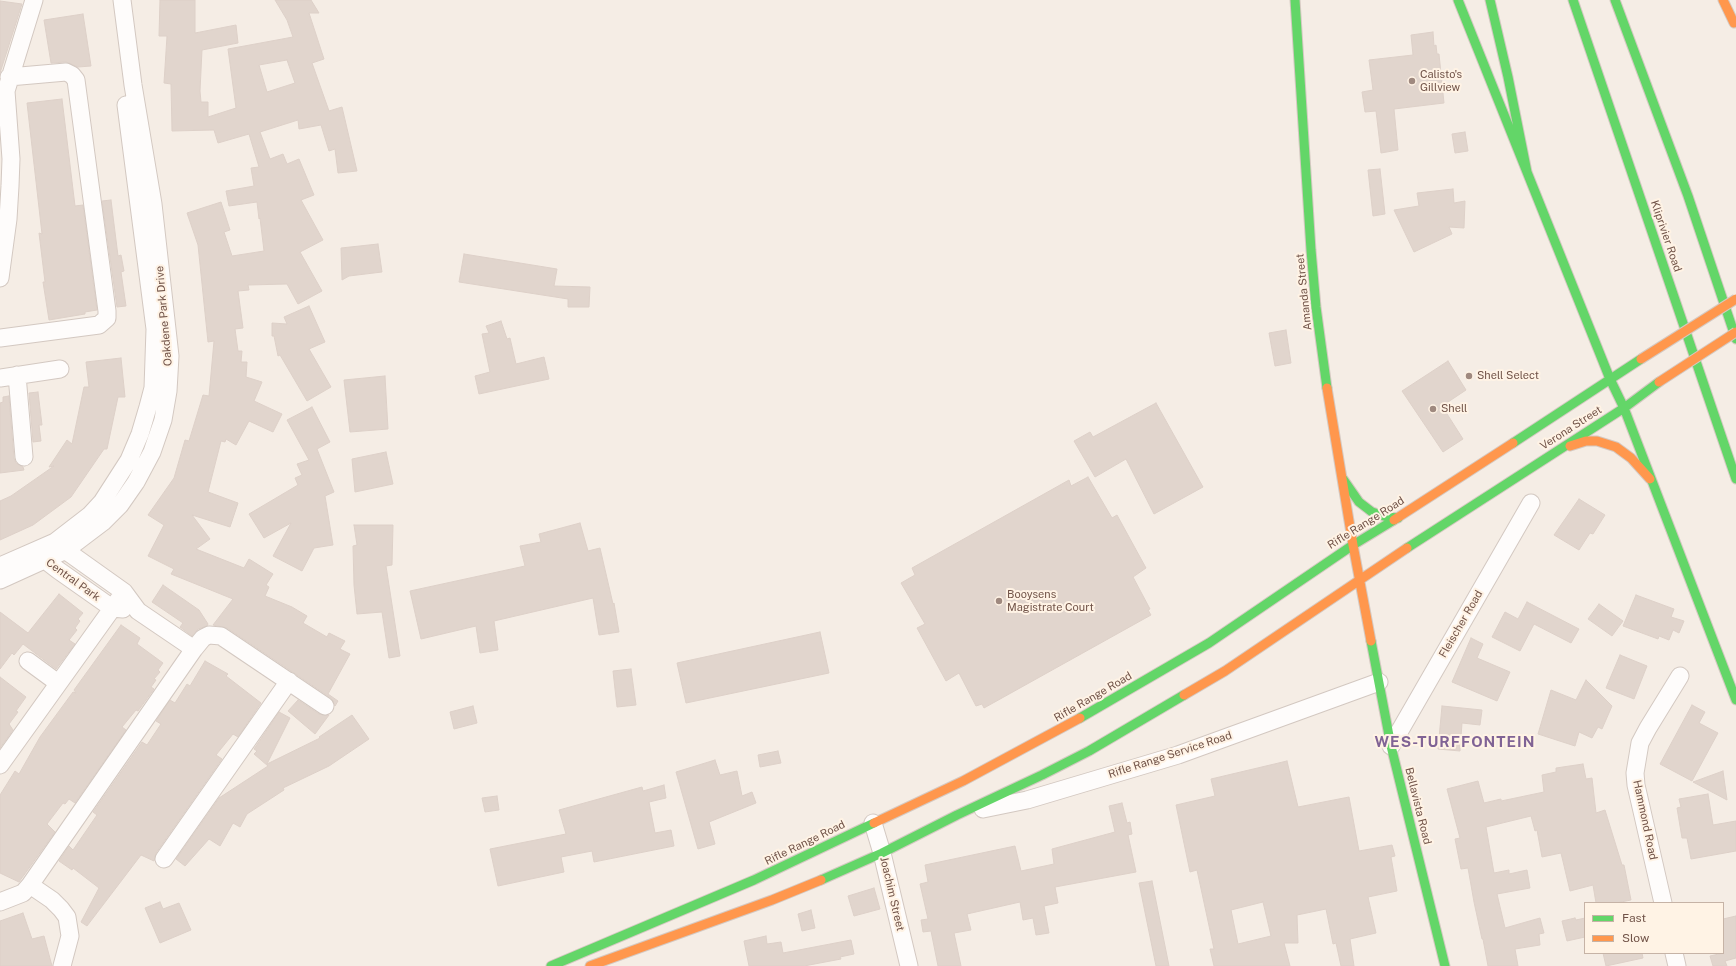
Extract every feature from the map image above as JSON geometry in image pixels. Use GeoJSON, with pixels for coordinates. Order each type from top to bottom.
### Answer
{"type":"FeatureCollection","features":[{"type":"Feature","properties":{"kind":"main road","name":"Amanda Street"},"geometry":{"type":"LineString","coordinates":[[1295,0],[1316,307],[1352,545],[1360,580]]}},
{"type":"Feature","properties":{"kind":"main road"},"geometry":{"type":"LineString","coordinates":[[1458,0],[1610,379],[1624,408],[1736,700]]}},
{"type":"Feature","properties":{"kind":"main road"},"geometry":{"type":"LineString","coordinates":[[1490,0],[1508,77],[1527,172]]}},
{"type":"Feature","properties":{"kind":"main road","name":"Kliprivier Road"},"geometry":{"type":"LineString","coordinates":[[1573,0],[1736,479]]}},
{"type":"Feature","properties":{"kind":"main road"},"geometry":{"type":"LineString","coordinates":[[1615,0],[1688,196],[1736,338]]}},
{"type":"Feature","properties":{"kind":"main road"},"geometry":{"type":"LineString","coordinates":[[1723,0],[1735,27]]}},
{"type":"Feature","properties":{"kind":"main road"},"geometry":{"type":"LineString","coordinates":[[1727,0],[1735,27]]}},
{"type":"Feature","properties":{"kind":"main road"},"geometry":{"type":"LineString","coordinates":[[1610,379],[1736,299]]}},
{"type":"Feature","properties":{"kind":"main road","name":"Verona Street"},"geometry":{"type":"LineString","coordinates":[[1360,580],[1624,408],[1659,382],[1736,332]]}},
{"type":"Feature","properties":{"kind":"main road","name":"Rifle Range Road"},"geometry":{"type":"LineString","coordinates":[[551,966],[754,880],[963,781],[1063,728],[1181,661],[1278,597],[1352,545],[1398,518],[1610,379]]}},
{"type":"Feature","properties":{"kind":"main road"},"geometry":{"type":"LineString","coordinates":[[1561,448],[1586,441],[1597,441],[1611,445],[1624,452],[1650,479]]}},
{"type":"Feature","properties":{"kind":"main road"},"geometry":{"type":"LineString","coordinates":[[1342,477],[1359,502],[1372,512],[1387,517],[1398,518]]}},
{"type":"Feature","properties":{"kind":"main road"},"geometry":{"type":"LineString","coordinates":[[590,966],[772,900],[882,853],[957,814],[1042,775],[1133,726],[1225,671],[1360,580]]}},
{"type":"Feature","properties":{"kind":"main road","name":"Bellavista Road"},"geometry":{"type":"LineString","coordinates":[[1360,580],[1391,746],[1445,966]]}},
{"type":"Feature","properties":{"kind":"street"},"geometry":{"type":"LineString","coordinates":[[0,278],[8,219],[11,159],[6,91],[9,77],[34,0]]}},
{"type":"Feature","properties":{"kind":"street","name":"Oakdene Park Drive"},"geometry":{"type":"LineString","coordinates":[[60,546],[90,515],[112,487],[129,460],[140,434],[153,388],[155,329],[112,0]]}},
{"type":"Feature","properties":{"kind":"street","name":"Oakdene Park Drive"},"geometry":{"type":"LineString","coordinates":[[0,580],[41,555],[103,522],[120,505],[136,482],[152,452],[163,420],[168,391],[170,356],[153,204],[133,85],[122,0]]}},
{"type":"Feature","properties":{"kind":"street"},"geometry":{"type":"LineString","coordinates":[[0,338],[99,325],[107,318],[76,80],[72,75],[62,71],[9,77]]}},
{"type":"Feature","properties":{"kind":"street"},"geometry":{"type":"LineString","coordinates":[[0,378],[60,369]]}},
{"type":"Feature","properties":{"kind":"street"},"geometry":{"type":"LineString","coordinates":[[17,375],[24,457]]}},
{"type":"Feature","properties":{"kind":"street","name":"Fleischer Road"},"geometry":{"type":"LineString","coordinates":[[1391,746],[1531,503]]}},
{"type":"Feature","properties":{"kind":"street","name":"Central Park"},"geometry":{"type":"LineString","coordinates":[[60,546],[124,592],[138,611]]}},
{"type":"Feature","properties":{"kind":"street","name":"Oakdene Park Drive"},"geometry":{"type":"LineString","coordinates":[[0,566],[41,555]]}},
{"type":"Feature","properties":{"kind":"street","name":"Central Park"},"geometry":{"type":"LineString","coordinates":[[41,555],[112,608]]}},
{"type":"Feature","properties":{"kind":"street"},"geometry":{"type":"LineString","coordinates":[[2,758],[124,592]]}},
{"type":"Feature","properties":{"kind":"street"},"geometry":{"type":"LineString","coordinates":[[112,608],[138,611],[194,649]]}},
{"type":"Feature","properties":{"kind":"street"},"geometry":{"type":"LineString","coordinates":[[0,902],[23,893],[30,885],[203,638],[209,635],[221,636],[325,706]]}},
{"type":"Feature","properties":{"kind":"street"},"geometry":{"type":"LineString","coordinates":[[28,661],[58,683]]}},
{"type":"Feature","properties":{"kind":"street","name":"Hammond Road"},"geometry":{"type":"LineString","coordinates":[[1663,902],[1636,785],[1635,773],[1640,743],[1680,676]]}},
{"type":"Feature","properties":{"kind":"street"},"geometry":{"type":"LineString","coordinates":[[164,859],[289,682]]}},
{"type":"Feature","properties":{"kind":"street","name":"Rifle Range Service Road"},"geometry":{"type":"LineString","coordinates":[[957,814],[1027,800],[1178,755],[1379,682]]}},
{"type":"Feature","properties":{"kind":"street","name":"Joachim Street"},"geometry":{"type":"LineString","coordinates":[[873,824],[882,853],[909,966]]}},
{"type":"Feature","properties":{"kind":"street"},"geometry":{"type":"LineString","coordinates":[[30,885],[52,900],[67,917],[70,936],[62,966]]}},
{"type":"Feature","properties":{"kind":"street"},"geometry":{"type":"LineString","coordinates":[[1674,954],[1677,966]]}},
{"type":"Feature","properties":{"kind":"building"},"geometry":{"type":"Polygon","coordinates":[[[160,0],[195,0],[195,33],[236,25],[238,43],[202,50],[200,91],[201,102],[208,102],[208,117],[236,108],[228,49],[293,37],[287,20],[275,0],[311,0],[319,13],[309,13],[324,59],[312,63],[329,111],[342,107],[357,171],[338,173],[335,149],[329,151],[321,125],[299,129],[298,120],[260,132],[270,159],[283,154],[287,164],[299,159],[314,195],[301,200],[323,240],[300,252],[322,291],[298,304],[287,284],[248,285],[249,290],[238,291],[243,328],[235,329],[238,351],[242,351],[241,362],[247,362],[246,377],[262,382],[254,401],[282,414],[273,432],[249,421],[236,445],[226,439],[225,442],[221,441],[208,492],[238,503],[230,527],[192,515],[210,539],[196,549],[244,568],[249,559],[273,574],[266,585],[269,587],[265,596],[292,607],[307,616],[303,623],[327,637],[329,633],[345,641],[340,649],[350,654],[328,694],[338,701],[335,706],[331,698],[227,628],[213,625],[233,599],[171,574],[174,569],[148,556],[164,525],[148,515],[174,478],[185,440],[189,441],[203,395],[209,396],[214,341],[208,342],[198,245],[187,213],[221,202],[230,230],[224,232],[232,256],[264,251],[257,202],[229,206],[226,191],[254,186],[251,168],[259,167],[249,134],[218,143],[214,130],[172,131],[171,84],[164,83],[167,36],[159,36],[160,0]],[[287,60],[259,65],[267,92],[295,83],[287,60]]]}},
{"type":"Feature","properties":{"kind":"building"},"geometry":{"type":"Polygon","coordinates":[[[0,1],[22,4],[0,73],[0,1]]]}},
{"type":"Feature","properties":{"kind":"building"},"geometry":{"type":"Polygon","coordinates":[[[83,14],[91,66],[78,67],[66,62],[51,63],[44,20],[83,14]]]}},
{"type":"Feature","properties":{"kind":"building"},"geometry":{"type":"Polygon","coordinates":[[[1433,32],[1434,46],[1436,45],[1437,54],[1439,54],[1444,103],[1394,109],[1398,150],[1381,153],[1376,111],[1365,112],[1362,92],[1373,90],[1369,60],[1413,55],[1411,35],[1433,32]]]}},
{"type":"Feature","properties":{"kind":"building"},"geometry":{"type":"Polygon","coordinates":[[[62,99],[75,206],[83,205],[97,310],[85,312],[85,314],[49,320],[43,282],[45,282],[39,233],[42,234],[27,103],[62,99]]]}},
{"type":"Feature","properties":{"kind":"building"},"geometry":{"type":"Polygon","coordinates":[[[1465,132],[1468,151],[1455,153],[1452,134],[1465,132]]]}},
{"type":"Feature","properties":{"kind":"building"},"geometry":{"type":"Polygon","coordinates":[[[1380,169],[1385,214],[1373,216],[1368,170],[1380,169]]]}},
{"type":"Feature","properties":{"kind":"building"},"geometry":{"type":"Polygon","coordinates":[[[1453,189],[1454,203],[1465,201],[1464,228],[1449,227],[1452,234],[1414,252],[1394,210],[1419,206],[1417,193],[1453,189]]]}},
{"type":"Feature","properties":{"kind":"building"},"geometry":{"type":"Polygon","coordinates":[[[111,200],[118,256],[121,255],[124,271],[121,272],[126,306],[117,307],[102,201],[111,200]]]}},
{"type":"Feature","properties":{"kind":"building"},"geometry":{"type":"Polygon","coordinates":[[[378,244],[382,272],[349,276],[342,280],[341,248],[378,244]]]}},
{"type":"Feature","properties":{"kind":"building"},"geometry":{"type":"Polygon","coordinates":[[[464,254],[557,269],[554,286],[590,287],[589,307],[568,307],[568,299],[459,282],[464,254]]]}},
{"type":"Feature","properties":{"kind":"building"},"geometry":{"type":"Polygon","coordinates":[[[309,306],[325,342],[309,349],[331,387],[307,401],[280,355],[278,356],[274,336],[272,336],[272,323],[287,324],[284,317],[309,306]]]}},
{"type":"Feature","properties":{"kind":"building"},"geometry":{"type":"Polygon","coordinates":[[[501,321],[507,339],[510,338],[516,364],[544,357],[549,379],[479,394],[475,376],[490,372],[482,334],[489,333],[486,326],[501,321]]]}},
{"type":"Feature","properties":{"kind":"building"},"geometry":{"type":"Polygon","coordinates":[[[1286,330],[1291,363],[1275,366],[1269,333],[1286,330]]]}},
{"type":"Feature","properties":{"kind":"building"},"geometry":{"type":"Polygon","coordinates":[[[121,358],[125,397],[118,397],[107,449],[104,449],[71,497],[33,525],[0,540],[0,501],[11,496],[54,466],[49,467],[67,440],[72,444],[84,387],[89,387],[86,362],[121,358]]]}},
{"type":"Feature","properties":{"kind":"building"},"geometry":{"type":"Polygon","coordinates":[[[1448,361],[1466,390],[1442,406],[1463,439],[1443,452],[1402,391],[1448,361]]]}},
{"type":"Feature","properties":{"kind":"building"},"geometry":{"type":"Polygon","coordinates":[[[385,376],[388,429],[350,432],[344,380],[385,376]]]}},
{"type":"Feature","properties":{"kind":"building"},"geometry":{"type":"Polygon","coordinates":[[[38,392],[42,425],[39,425],[41,441],[33,442],[29,393],[38,392]]]}},
{"type":"Feature","properties":{"kind":"building"},"geometry":{"type":"Polygon","coordinates":[[[9,396],[14,458],[16,463],[23,467],[24,470],[0,473],[0,403],[3,402],[3,397],[9,396]]]}},
{"type":"Feature","properties":{"kind":"building"},"geometry":{"type":"Polygon","coordinates":[[[1156,403],[1203,487],[1154,514],[1126,459],[1095,477],[1074,441],[1090,432],[1093,437],[1156,403]]]}},
{"type":"Feature","properties":{"kind":"building"},"geometry":{"type":"Polygon","coordinates":[[[312,407],[330,442],[317,449],[334,492],[325,496],[333,545],[314,548],[302,571],[273,556],[291,523],[264,538],[249,514],[298,485],[295,478],[302,475],[297,464],[309,460],[287,420],[312,407]]]}},
{"type":"Feature","properties":{"kind":"building"},"geometry":{"type":"Polygon","coordinates":[[[386,452],[393,484],[355,492],[352,459],[386,452]]]}},
{"type":"Feature","properties":{"kind":"building","name":"Booysens Magistrate Court"},"geometry":{"type":"Polygon","coordinates":[[[1088,477],[1112,518],[1117,515],[1146,568],[1133,577],[1150,609],[1148,610],[1151,615],[984,708],[982,704],[976,706],[959,673],[946,681],[917,628],[925,624],[901,583],[915,575],[912,568],[1069,480],[1071,486],[1088,477]]]}},
{"type":"Feature","properties":{"kind":"building"},"geometry":{"type":"Polygon","coordinates":[[[1579,499],[1605,515],[1593,534],[1590,533],[1579,550],[1554,535],[1579,499]]]}},
{"type":"Feature","properties":{"kind":"building"},"geometry":{"type":"Polygon","coordinates":[[[580,523],[588,551],[600,548],[613,604],[614,603],[619,632],[599,635],[593,598],[494,621],[498,650],[480,653],[476,626],[421,639],[410,591],[525,566],[520,546],[541,542],[539,534],[580,523]]]}},
{"type":"Feature","properties":{"kind":"building"},"geometry":{"type":"Polygon","coordinates":[[[354,525],[393,525],[392,565],[386,566],[400,656],[389,658],[382,612],[357,614],[354,585],[353,546],[357,545],[354,525]]]}},
{"type":"Feature","properties":{"kind":"building"},"geometry":{"type":"Polygon","coordinates":[[[163,585],[199,610],[208,624],[207,626],[198,629],[192,636],[180,627],[183,623],[152,602],[163,585]]]}},
{"type":"Feature","properties":{"kind":"building"},"geometry":{"type":"Polygon","coordinates":[[[59,594],[83,613],[78,619],[80,621],[75,628],[77,630],[69,640],[75,644],[56,669],[23,644],[14,655],[12,653],[0,669],[0,612],[28,633],[59,594]]]}},
{"type":"Feature","properties":{"kind":"building"},"geometry":{"type":"Polygon","coordinates":[[[1636,595],[1674,609],[1671,617],[1684,621],[1679,633],[1673,630],[1669,640],[1659,636],[1658,639],[1623,626],[1636,595]]]}},
{"type":"Feature","properties":{"kind":"building"},"geometry":{"type":"Polygon","coordinates":[[[1527,602],[1579,629],[1571,643],[1534,624],[1520,651],[1492,637],[1505,612],[1518,619],[1527,602]]]}},
{"type":"Feature","properties":{"kind":"building"},"geometry":{"type":"Polygon","coordinates":[[[1599,604],[1623,621],[1612,636],[1588,619],[1599,604]]]}},
{"type":"Feature","properties":{"kind":"building"},"geometry":{"type":"Polygon","coordinates":[[[121,625],[140,638],[137,644],[163,663],[158,670],[160,672],[154,679],[156,680],[151,687],[154,689],[138,711],[136,710],[122,727],[126,730],[75,803],[69,799],[65,804],[63,803],[47,824],[55,832],[19,882],[0,873],[0,795],[15,771],[19,774],[40,737],[73,692],[76,693],[74,690],[121,625]]]}},
{"type":"Feature","properties":{"kind":"building"},"geometry":{"type":"Polygon","coordinates":[[[820,632],[829,673],[686,703],[677,663],[820,632]]]}},
{"type":"Feature","properties":{"kind":"building"},"geometry":{"type":"Polygon","coordinates":[[[1471,638],[1483,644],[1477,658],[1510,672],[1497,701],[1452,682],[1471,638]]]}},
{"type":"Feature","properties":{"kind":"building"},"geometry":{"type":"Polygon","coordinates":[[[1620,655],[1647,666],[1634,699],[1606,688],[1620,655]]]}},
{"type":"Feature","properties":{"kind":"building"},"geometry":{"type":"Polygon","coordinates":[[[205,661],[228,674],[226,676],[261,703],[238,737],[233,734],[216,755],[222,759],[156,853],[154,861],[141,855],[87,926],[81,922],[99,888],[73,868],[72,870],[59,861],[69,846],[73,850],[97,815],[93,812],[142,742],[147,745],[161,724],[156,721],[170,700],[175,703],[187,684],[190,686],[205,661]]]}},
{"type":"Feature","properties":{"kind":"building"},"geometry":{"type":"Polygon","coordinates":[[[631,669],[636,705],[617,707],[613,671],[631,669]]]}},
{"type":"Feature","properties":{"kind":"building"},"geometry":{"type":"Polygon","coordinates":[[[0,677],[26,697],[16,711],[18,712],[9,724],[13,730],[0,748],[0,677]]]}},
{"type":"Feature","properties":{"kind":"building"},"geometry":{"type":"Polygon","coordinates":[[[1586,680],[1612,706],[1602,729],[1598,727],[1592,738],[1579,732],[1575,746],[1538,734],[1551,690],[1576,700],[1586,680]]]}},
{"type":"Feature","properties":{"kind":"building"},"geometry":{"type":"Polygon","coordinates":[[[298,700],[319,714],[329,715],[315,734],[288,711],[298,700]]]}},
{"type":"Feature","properties":{"kind":"building"},"geometry":{"type":"Polygon","coordinates":[[[1692,705],[1705,712],[1699,723],[1718,733],[1692,781],[1660,764],[1692,705]]]}},
{"type":"Feature","properties":{"kind":"building"},"geometry":{"type":"Polygon","coordinates":[[[473,706],[477,723],[454,729],[450,712],[473,706]]]}},
{"type":"Feature","properties":{"kind":"building"},"geometry":{"type":"Polygon","coordinates":[[[1442,706],[1482,710],[1480,725],[1462,723],[1460,751],[1438,749],[1442,706]]]}},
{"type":"Feature","properties":{"kind":"building"},"geometry":{"type":"Polygon","coordinates":[[[279,712],[290,718],[267,764],[320,738],[319,737],[352,715],[369,739],[329,766],[283,788],[284,790],[247,814],[240,827],[233,823],[220,846],[209,839],[185,866],[176,859],[219,798],[268,766],[254,754],[257,751],[254,749],[279,712]]]}},
{"type":"Feature","properties":{"kind":"building"},"geometry":{"type":"Polygon","coordinates":[[[778,751],[781,763],[760,767],[758,755],[778,751]]]}},
{"type":"Feature","properties":{"kind":"building"},"geometry":{"type":"Polygon","coordinates":[[[715,760],[720,775],[737,771],[742,796],[752,792],[756,803],[709,822],[715,844],[698,849],[676,772],[715,760]]]}},
{"type":"Feature","properties":{"kind":"building"},"geometry":{"type":"Polygon","coordinates":[[[1287,761],[1298,807],[1349,797],[1359,851],[1392,845],[1395,856],[1391,857],[1397,891],[1368,897],[1376,933],[1350,939],[1354,966],[1341,966],[1336,943],[1333,944],[1326,909],[1297,915],[1298,943],[1284,943],[1290,966],[1214,966],[1210,949],[1214,949],[1197,870],[1190,872],[1176,805],[1215,796],[1211,779],[1287,761]],[[1263,902],[1231,910],[1238,944],[1271,936],[1263,902]]]}},
{"type":"Feature","properties":{"kind":"building"},"geometry":{"type":"Polygon","coordinates":[[[1583,764],[1586,779],[1592,778],[1596,813],[1605,810],[1622,865],[1624,865],[1631,900],[1621,902],[1596,902],[1593,885],[1570,891],[1561,853],[1542,857],[1537,830],[1535,831],[1531,816],[1486,827],[1494,873],[1509,870],[1509,874],[1527,870],[1530,888],[1497,894],[1505,928],[1540,918],[1544,933],[1539,934],[1540,945],[1515,949],[1518,966],[1488,966],[1468,868],[1461,869],[1455,839],[1460,838],[1447,789],[1478,781],[1484,803],[1501,799],[1501,801],[1544,792],[1542,775],[1556,772],[1556,768],[1583,764]]]}},
{"type":"Feature","properties":{"kind":"building"},"geometry":{"type":"Polygon","coordinates":[[[1723,771],[1727,800],[1693,782],[1723,771]]]}},
{"type":"Feature","properties":{"kind":"building"},"geometry":{"type":"Polygon","coordinates":[[[664,785],[666,798],[649,802],[655,833],[671,830],[674,846],[594,862],[592,851],[561,857],[564,872],[498,886],[490,849],[566,834],[559,810],[642,787],[643,791],[664,785]]]}},
{"type":"Feature","properties":{"kind":"building"},"geometry":{"type":"Polygon","coordinates":[[[1708,794],[1713,825],[1736,821],[1736,851],[1691,859],[1687,838],[1682,838],[1677,808],[1681,807],[1679,799],[1708,794]]]}},
{"type":"Feature","properties":{"kind":"building"},"geometry":{"type":"Polygon","coordinates":[[[497,796],[499,810],[485,812],[482,798],[497,796]]]}},
{"type":"Feature","properties":{"kind":"building"},"geometry":{"type":"Polygon","coordinates":[[[1122,803],[1127,823],[1130,822],[1132,834],[1128,835],[1136,872],[1055,887],[1058,903],[1044,906],[1049,933],[1036,935],[1033,918],[1023,920],[1020,902],[967,914],[971,930],[954,933],[961,966],[938,966],[931,931],[923,932],[921,920],[928,919],[920,884],[928,882],[925,865],[1015,846],[1021,871],[1054,864],[1052,849],[1115,832],[1109,806],[1122,803]]]}},
{"type":"Feature","properties":{"kind":"building"},"geometry":{"type":"Polygon","coordinates":[[[1152,881],[1169,966],[1156,966],[1139,883],[1152,881]]]}},
{"type":"Feature","properties":{"kind":"building"},"geometry":{"type":"Polygon","coordinates":[[[874,888],[880,909],[854,916],[848,896],[874,888]]]}},
{"type":"Feature","properties":{"kind":"building"},"geometry":{"type":"Polygon","coordinates":[[[160,902],[163,909],[179,903],[191,930],[160,943],[145,908],[160,902]]]}},
{"type":"Feature","properties":{"kind":"building"},"geometry":{"type":"Polygon","coordinates":[[[811,910],[815,928],[802,931],[798,914],[811,910]]]}},
{"type":"Feature","properties":{"kind":"building"},"geometry":{"type":"Polygon","coordinates":[[[23,913],[32,939],[44,936],[52,966],[0,966],[0,921],[23,913]]]}},
{"type":"Feature","properties":{"kind":"building"},"geometry":{"type":"Polygon","coordinates":[[[1736,916],[1736,958],[1725,961],[1727,966],[1713,966],[1710,956],[1724,954],[1724,919],[1736,916]]]}},
{"type":"Feature","properties":{"kind":"building"},"geometry":{"type":"Polygon","coordinates":[[[1575,918],[1576,920],[1584,918],[1584,937],[1567,941],[1562,921],[1575,918]]]}},
{"type":"Feature","properties":{"kind":"building"},"geometry":{"type":"Polygon","coordinates":[[[766,936],[767,944],[781,942],[783,953],[851,940],[854,954],[840,957],[841,959],[804,966],[749,966],[744,941],[766,936]]]}},
{"type":"Feature","properties":{"kind":"building"},"geometry":{"type":"Polygon","coordinates":[[[1603,954],[1642,954],[1643,958],[1606,966],[1603,954]]]}},
{"type":"Feature","properties":{"kind":"traffic: fast"},"geometry":{"type":"LineString","coordinates":[[1295,0],[1311,250],[1316,307],[1327,388]]}},
{"type":"Feature","properties":{"kind":"traffic: fast"},"geometry":{"type":"LineString","coordinates":[[1458,0],[1610,379],[1624,408]]}},
{"type":"Feature","properties":{"kind":"traffic: fast"},"geometry":{"type":"LineString","coordinates":[[1490,0],[1508,77],[1527,172]]}},
{"type":"Feature","properties":{"kind":"traffic: fast"},"geometry":{"type":"LineString","coordinates":[[1573,0],[1736,479]]}},
{"type":"Feature","properties":{"kind":"traffic: fast"},"geometry":{"type":"LineString","coordinates":[[1615,0],[1688,196],[1736,339]]}},
{"type":"Feature","properties":{"kind":"traffic: fast"},"geometry":{"type":"LineString","coordinates":[[1513,443],[1641,359]]}},
{"type":"Feature","properties":{"kind":"traffic: fast"},"geometry":{"type":"LineString","coordinates":[[1407,548],[1624,408],[1659,382]]}},
{"type":"Feature","properties":{"kind":"traffic: fast"},"geometry":{"type":"LineString","coordinates":[[1624,408],[1736,700]]}},
{"type":"Feature","properties":{"kind":"traffic: fast"},"geometry":{"type":"LineString","coordinates":[[1343,479],[1359,502],[1372,512],[1387,517],[1398,518]]}},
{"type":"Feature","properties":{"kind":"traffic: fast"},"geometry":{"type":"LineString","coordinates":[[1080,718],[1209,643],[1353,545],[1394,520]]}},
{"type":"Feature","properties":{"kind":"traffic: fast"},"geometry":{"type":"LineString","coordinates":[[1371,641],[1391,746],[1445,966]]}},
{"type":"Feature","properties":{"kind":"traffic: fast"},"geometry":{"type":"LineString","coordinates":[[821,880],[882,853],[957,815],[1042,775],[1089,751],[1184,695]]}},
{"type":"Feature","properties":{"kind":"traffic: fast"},"geometry":{"type":"LineString","coordinates":[[551,966],[754,880],[874,823]]}},
{"type":"Feature","properties":{"kind":"traffic: slow"},"geometry":{"type":"LineString","coordinates":[[1723,0],[1734,23]]}},
{"type":"Feature","properties":{"kind":"traffic: slow"},"geometry":{"type":"LineString","coordinates":[[1641,359],[1736,299]]}},
{"type":"Feature","properties":{"kind":"traffic: slow"},"geometry":{"type":"LineString","coordinates":[[1659,382],[1736,332]]}},
{"type":"Feature","properties":{"kind":"traffic: slow"},"geometry":{"type":"LineString","coordinates":[[1327,388],[1353,545],[1371,641]]}},
{"type":"Feature","properties":{"kind":"traffic: slow"},"geometry":{"type":"LineString","coordinates":[[1570,446],[1586,441],[1597,441],[1616,447],[1631,458],[1650,479]]}},
{"type":"Feature","properties":{"kind":"traffic: slow"},"geometry":{"type":"LineString","coordinates":[[1394,520],[1513,443]]}},
{"type":"Feature","properties":{"kind":"traffic: slow"},"geometry":{"type":"LineString","coordinates":[[1184,695],[1225,671],[1407,548]]}},
{"type":"Feature","properties":{"kind":"traffic: slow"},"geometry":{"type":"LineString","coordinates":[[874,823],[963,781],[1080,718]]}},
{"type":"Feature","properties":{"kind":"traffic: slow"},"geometry":{"type":"LineString","coordinates":[[590,966],[772,900],[821,880]]}},
{"type":"Feature","properties":{"kind":"place","name":"Calisto's Gillview"},"geometry":{"type":"Point","coordinates":[1412,81]}},
{"type":"Feature","properties":{"kind":"place","name":"Shell Select"},"geometry":{"type":"Point","coordinates":[1469,376]}},
{"type":"Feature","properties":{"kind":"place","name":"Shell"},"geometry":{"type":"Point","coordinates":[1433,409]}},
{"type":"Feature","properties":{"kind":"place","name":"Booysens Magistrate Court"},"geometry":{"type":"Point","coordinates":[999,601]}},
{"type":"Feature","properties":{"kind":"district","name":"WES-TURFFONTEIN"},"geometry":{"type":"Point","coordinates":[1455,742]}}]}
